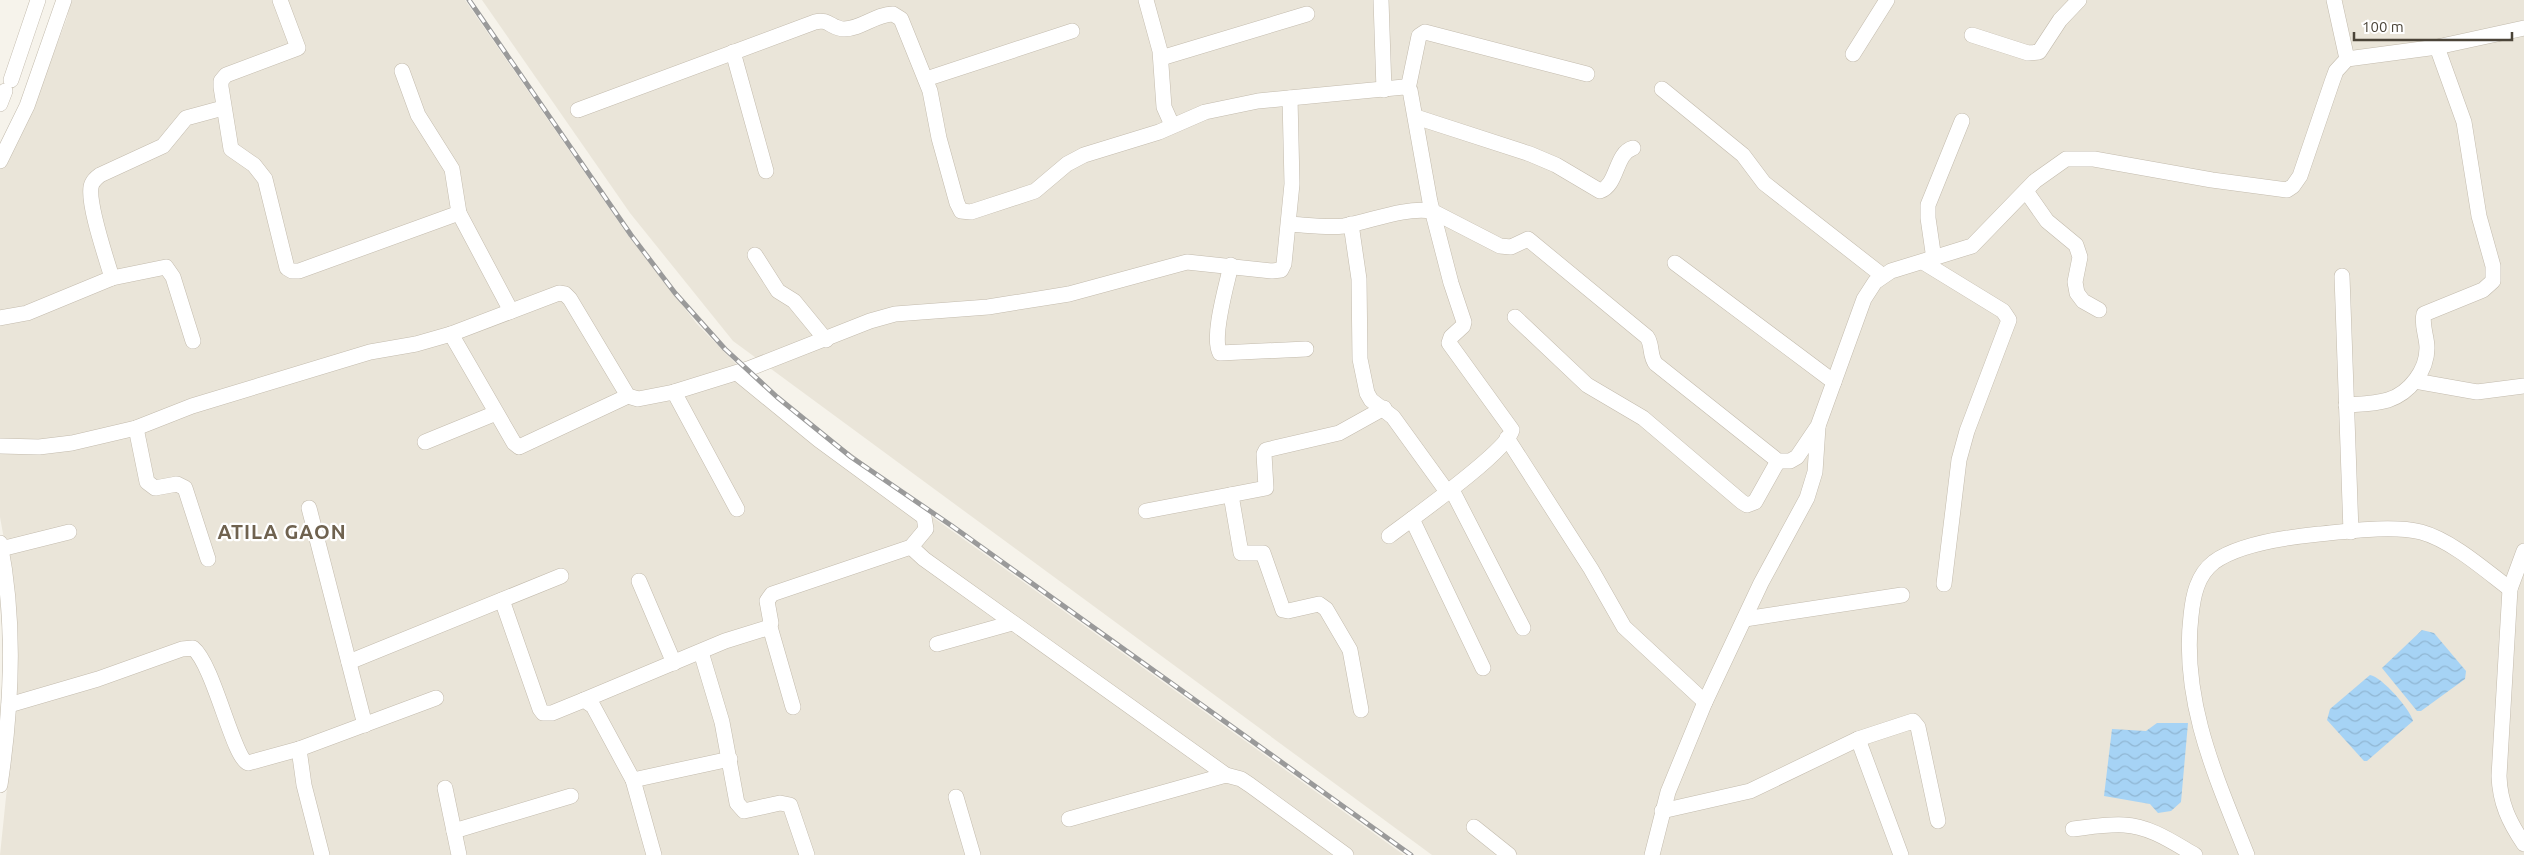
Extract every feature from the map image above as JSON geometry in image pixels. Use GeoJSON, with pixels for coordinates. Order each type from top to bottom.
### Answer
{"type":"FeatureCollection","features":[{"type":"Feature","properties":{"kind":"street"},"geometry":{"type":"LineString","coordinates":[[5,92],[38,0]]}},
{"type":"Feature","properties":{"kind":"street"},"geometry":{"type":"LineString","coordinates":[[1,157],[30,97],[64,0]]}},
{"type":"Feature","properties":{"kind":"street"},"geometry":{"type":"LineString","coordinates":[[280,0],[298,48],[226,75],[221,81],[223,108],[231,149],[254,164],[265,179],[287,268],[292,272],[459,213]]}},
{"type":"Feature","properties":{"kind":"street"},"geometry":{"type":"LineString","coordinates":[[892,0],[926,79],[957,203],[961,211],[966,212],[1035,191],[1075,159],[1159,132],[1189,117],[1222,108],[1290,98],[1404,87],[1408,89],[1413,96],[1432,211],[1451,283],[1464,322],[1463,326],[1450,337],[1449,343],[1510,425],[1511,433],[1450,492],[1389,536]]}},
{"type":"Feature","properties":{"kind":"street"},"geometry":{"type":"LineString","coordinates":[[1146,0],[1161,58],[1164,107],[1172,125]]}},
{"type":"Feature","properties":{"kind":"street"},"geometry":{"type":"LineString","coordinates":[[1381,0],[1384,90]]}},
{"type":"Feature","properties":{"kind":"street"},"geometry":{"type":"LineString","coordinates":[[1853,54],[1888,0]]}},
{"type":"Feature","properties":{"kind":"street"},"geometry":{"type":"LineString","coordinates":[[1972,36],[2028,53],[2039,52],[2060,20],[2079,0]]}},
{"type":"Feature","properties":{"kind":"street"},"geometry":{"type":"LineString","coordinates":[[2334,0],[2347,59]]}},
{"type":"Feature","properties":{"kind":"street"},"geometry":{"type":"LineString","coordinates":[[578,110],[820,20],[844,29],[888,14],[897,15]]}},
{"type":"Feature","properties":{"kind":"street"},"geometry":{"type":"LineString","coordinates":[[1161,58],[1307,14]]}},
{"type":"Feature","properties":{"kind":"street"},"geometry":{"type":"LineString","coordinates":[[1289,224],[1331,226],[1351,224],[1396,213],[1432,211],[1500,246],[1511,247],[1528,238],[1647,337],[1650,341],[1651,355],[1656,364],[1778,461],[1790,461],[1796,457],[1818,426],[1864,299],[1875,282],[1891,271],[1972,246],[2020,196],[2057,164],[2066,160],[2083,157],[2277,191],[2286,190],[2293,186],[2300,176],[2336,72],[2347,59],[2437,47],[2524,28]]}},
{"type":"Feature","properties":{"kind":"street"},"geometry":{"type":"LineString","coordinates":[[926,79],[1072,31]]}},
{"type":"Feature","properties":{"kind":"street"},"geometry":{"type":"LineString","coordinates":[[1408,89],[1418,36],[1425,32],[1587,74]]}},
{"type":"Feature","properties":{"kind":"street"},"geometry":{"type":"LineString","coordinates":[[2346,405],[2387,400],[2395,397],[2414,381],[2425,366],[2427,357],[2424,314],[2483,290],[2493,281],[2495,275],[2478,216],[2464,122],[2437,47]]}},
{"type":"Feature","properties":{"kind":"street"},"geometry":{"type":"LineString","coordinates":[[733,52],[766,171]]}},
{"type":"Feature","properties":{"kind":"street"},"geometry":{"type":"LineString","coordinates":[[402,71],[418,115],[452,169],[459,213],[511,311]]}},
{"type":"Feature","properties":{"kind":"street"},"geometry":{"type":"LineString","coordinates":[[1662,89],[1743,155],[1764,183],[1883,276]]}},
{"type":"Feature","properties":{"kind":"street"},"geometry":{"type":"LineString","coordinates":[[0,446],[39,447],[72,443],[136,428],[192,406],[370,352],[416,344],[451,334],[553,294],[565,294],[628,396],[638,399],[674,392],[736,373],[826,340],[870,321],[895,314],[988,307],[1069,294],[1187,262],[1231,265],[1272,272],[1281,270],[1284,264],[1289,224],[1292,158],[1290,98]]}},
{"type":"Feature","properties":{"kind":"street"},"geometry":{"type":"LineString","coordinates":[[112,278],[92,200],[91,185],[95,180],[163,146],[186,118],[223,108]]}},
{"type":"Feature","properties":{"kind":"street"},"geometry":{"type":"LineString","coordinates":[[1416,117],[1530,154],[1556,165],[1600,190],[1607,186],[1625,154],[1633,148]]}},
{"type":"Feature","properties":{"kind":"street"},"geometry":{"type":"LineString","coordinates":[[1928,260],[1928,204],[1962,121]]}},
{"type":"Feature","properties":{"kind":"street"},"geometry":{"type":"LineString","coordinates":[[2020,196],[2076,245],[2080,257],[2075,282],[2077,293],[2083,301],[2099,310]]}},
{"type":"Feature","properties":{"kind":"street"},"geometry":{"type":"LineString","coordinates":[[1351,224],[1357,264],[1360,359],[1364,385],[1371,400],[1384,408],[1393,417],[1450,492],[1523,628]]}},
{"type":"Feature","properties":{"kind":"street"},"geometry":{"type":"LineString","coordinates":[[755,255],[778,291],[794,301],[826,340]]}},
{"type":"Feature","properties":{"kind":"street"},"geometry":{"type":"LineString","coordinates":[[1928,260],[2003,311],[2009,320],[1963,446],[1957,472],[1944,584]]}},
{"type":"Feature","properties":{"kind":"street"},"geometry":{"type":"LineString","coordinates":[[1675,263],[1834,382]]}},
{"type":"Feature","properties":{"kind":"street"},"geometry":{"type":"LineString","coordinates":[[1231,265],[1217,346],[1220,353],[1306,349]]}},
{"type":"Feature","properties":{"kind":"street"},"geometry":{"type":"LineString","coordinates":[[0,318],[27,313],[112,278],[160,266],[170,269],[193,341]]}},
{"type":"Feature","properties":{"kind":"street"},"geometry":{"type":"LineString","coordinates":[[2342,276],[2351,532]]}},
{"type":"Feature","properties":{"kind":"street"},"geometry":{"type":"LineString","coordinates":[[1515,317],[1586,384],[1643,418],[1742,502],[1747,504],[1755,502],[1778,461]]}},
{"type":"Feature","properties":{"kind":"street"},"geometry":{"type":"LineString","coordinates":[[451,334],[514,444],[520,447],[628,396]]}},
{"type":"Feature","properties":{"kind":"street"},"geometry":{"type":"LineString","coordinates":[[736,373],[819,440],[924,517],[926,529],[911,547],[772,594],[767,601],[771,620],[770,627],[793,707]]}},
{"type":"Feature","properties":{"kind":"street"},"geometry":{"type":"LineString","coordinates":[[2414,381],[2477,392],[2524,386]]}},
{"type":"Feature","properties":{"kind":"street"},"geometry":{"type":"LineString","coordinates":[[674,392],[737,509]]}},
{"type":"Feature","properties":{"kind":"street"},"geometry":{"type":"LineString","coordinates":[[1146,511],[1266,488],[1264,454],[1269,448],[1338,433],[1384,408]]}},
{"type":"Feature","properties":{"kind":"street"},"geometry":{"type":"LineString","coordinates":[[425,442],[496,413]]}},
{"type":"Feature","properties":{"kind":"street"},"geometry":{"type":"LineString","coordinates":[[1652,855],[1662,811],[1705,702],[1761,583],[1807,498],[1815,472],[1818,426]]}},
{"type":"Feature","properties":{"kind":"street"},"geometry":{"type":"LineString","coordinates":[[136,428],[147,482],[155,488],[177,484],[185,488],[208,559]]}},
{"type":"Feature","properties":{"kind":"street"},"geometry":{"type":"LineString","coordinates":[[1507,438],[1591,569],[1624,627],[1705,702]]}},
{"type":"Feature","properties":{"kind":"street"},"geometry":{"type":"LineString","coordinates":[[1231,495],[1241,553],[1263,553],[1283,610],[1288,611],[1319,604],[1326,609],[1350,650],[1361,710]]}},
{"type":"Feature","properties":{"kind":"street"},"geometry":{"type":"LineString","coordinates":[[309,508],[365,725]]}},
{"type":"Feature","properties":{"kind":"street"},"geometry":{"type":"LineString","coordinates":[[1412,519],[1483,668]]}},
{"type":"Feature","properties":{"kind":"street"},"geometry":{"type":"LineString","coordinates":[[2247,855],[2212,767],[2193,698],[2189,661],[2190,626],[2193,600],[2198,583],[2204,572],[2215,562],[2241,550],[2300,536],[2400,530],[2422,532],[2469,559],[2510,589]]}},
{"type":"Feature","properties":{"kind":"street"},"geometry":{"type":"LineString","coordinates":[[0,785],[9,705],[11,643],[7,582],[1,546],[69,532]]}},
{"type":"Feature","properties":{"kind":"street"},"geometry":{"type":"LineString","coordinates":[[911,547],[924,560],[1226,775],[1241,779],[1346,855]]}},
{"type":"Feature","properties":{"kind":"street"},"geometry":{"type":"LineString","coordinates":[[2524,551],[2510,589],[2499,756],[2500,795],[2505,813],[2524,844]]}},
{"type":"Feature","properties":{"kind":"street"},"geometry":{"type":"LineString","coordinates":[[349,662],[561,576]]}},
{"type":"Feature","properties":{"kind":"street"},"geometry":{"type":"LineString","coordinates":[[640,581],[674,663]]}},
{"type":"Feature","properties":{"kind":"street"},"geometry":{"type":"LineString","coordinates":[[1745,619],[1902,595]]}},
{"type":"Feature","properties":{"kind":"street"},"geometry":{"type":"LineString","coordinates":[[502,600],[543,713],[552,713],[725,641],[770,627]]}},
{"type":"Feature","properties":{"kind":"street"},"geometry":{"type":"LineString","coordinates":[[936,644],[1012,623]]}},
{"type":"Feature","properties":{"kind":"street"},"geometry":{"type":"LineString","coordinates":[[9,705],[98,679],[182,649],[193,648],[204,664],[243,762],[252,763],[298,749],[436,698]]}},
{"type":"Feature","properties":{"kind":"street"},"geometry":{"type":"LineString","coordinates":[[701,652],[718,704],[740,808],[744,811],[780,803],[790,805],[806,855]]}},
{"type":"Feature","properties":{"kind":"street"},"geometry":{"type":"LineString","coordinates":[[584,700],[593,706],[632,780],[654,855]]}},
{"type":"Feature","properties":{"kind":"street"},"geometry":{"type":"LineString","coordinates":[[1662,811],[1750,791],[1858,739],[1909,722],[1917,723],[1938,821]]}},
{"type":"Feature","properties":{"kind":"street"},"geometry":{"type":"LineString","coordinates":[[1858,739],[1902,855]]}},
{"type":"Feature","properties":{"kind":"street"},"geometry":{"type":"LineString","coordinates":[[298,749],[304,785],[322,855]]}},
{"type":"Feature","properties":{"kind":"street"},"geometry":{"type":"LineString","coordinates":[[632,780],[730,759]]}},
{"type":"Feature","properties":{"kind":"street"},"geometry":{"type":"LineString","coordinates":[[1069,819],[1226,775]]}},
{"type":"Feature","properties":{"kind":"street"},"geometry":{"type":"LineString","coordinates":[[445,788],[459,855]]}},
{"type":"Feature","properties":{"kind":"street"},"geometry":{"type":"LineString","coordinates":[[454,831],[571,796]]}},
{"type":"Feature","properties":{"kind":"street"},"geometry":{"type":"LineString","coordinates":[[956,798],[973,855]]}},
{"type":"Feature","properties":{"kind":"street"},"geometry":{"type":"LineString","coordinates":[[2073,829],[2114,825],[2137,827],[2160,835],[2196,855]]}},
{"type":"Feature","properties":{"kind":"street"},"geometry":{"type":"LineString","coordinates":[[1474,827],[1509,855]]}},
{"type":"Feature","properties":{"kind":"shaded area","name":"ATILA GAON"},"geometry":{"type":"Polygon","coordinates":[[[71,0],[465,0],[627,234],[697,324],[738,366],[769,393],[902,495],[1404,855],[0,855],[14,720],[7,556],[0,517],[0,166],[48,68],[67,18],[71,0]]]}},
{"type":"Feature","properties":{"kind":"shaded area"},"geometry":{"type":"Polygon","coordinates":[[[482,0],[2524,0],[2524,855],[1432,855],[733,341],[630,213],[482,0]]]}},
{"type":"Feature","properties":{"kind":"water"},"geometry":{"type":"Polygon","coordinates":[[[2422,630],[2434,633],[2466,671],[2465,679],[2421,711],[2417,711],[2382,668],[2422,630]]]}},
{"type":"Feature","properties":{"kind":"water"},"geometry":{"type":"Polygon","coordinates":[[[2370,675],[2381,681],[2395,694],[2407,709],[2413,721],[2367,761],[2364,761],[2327,720],[2330,709],[2370,675]]]}},
{"type":"Feature","properties":{"kind":"water"},"geometry":{"type":"Polygon","coordinates":[[[2157,723],[2188,723],[2181,802],[2171,811],[2158,813],[2150,804],[2104,796],[2112,729],[2146,731],[2157,723]]]}},
{"type":"Feature","properties":{"kind":"railway"},"geometry":{"type":"LineString","coordinates":[[469,0],[631,235],[675,293],[725,349],[777,397],[851,457],[952,526],[1411,855]]}},
{"type":"Feature","properties":{"kind":"district","name":"ATILA GAON"},"geometry":{"type":"Point","coordinates":[282,532]}}]}
